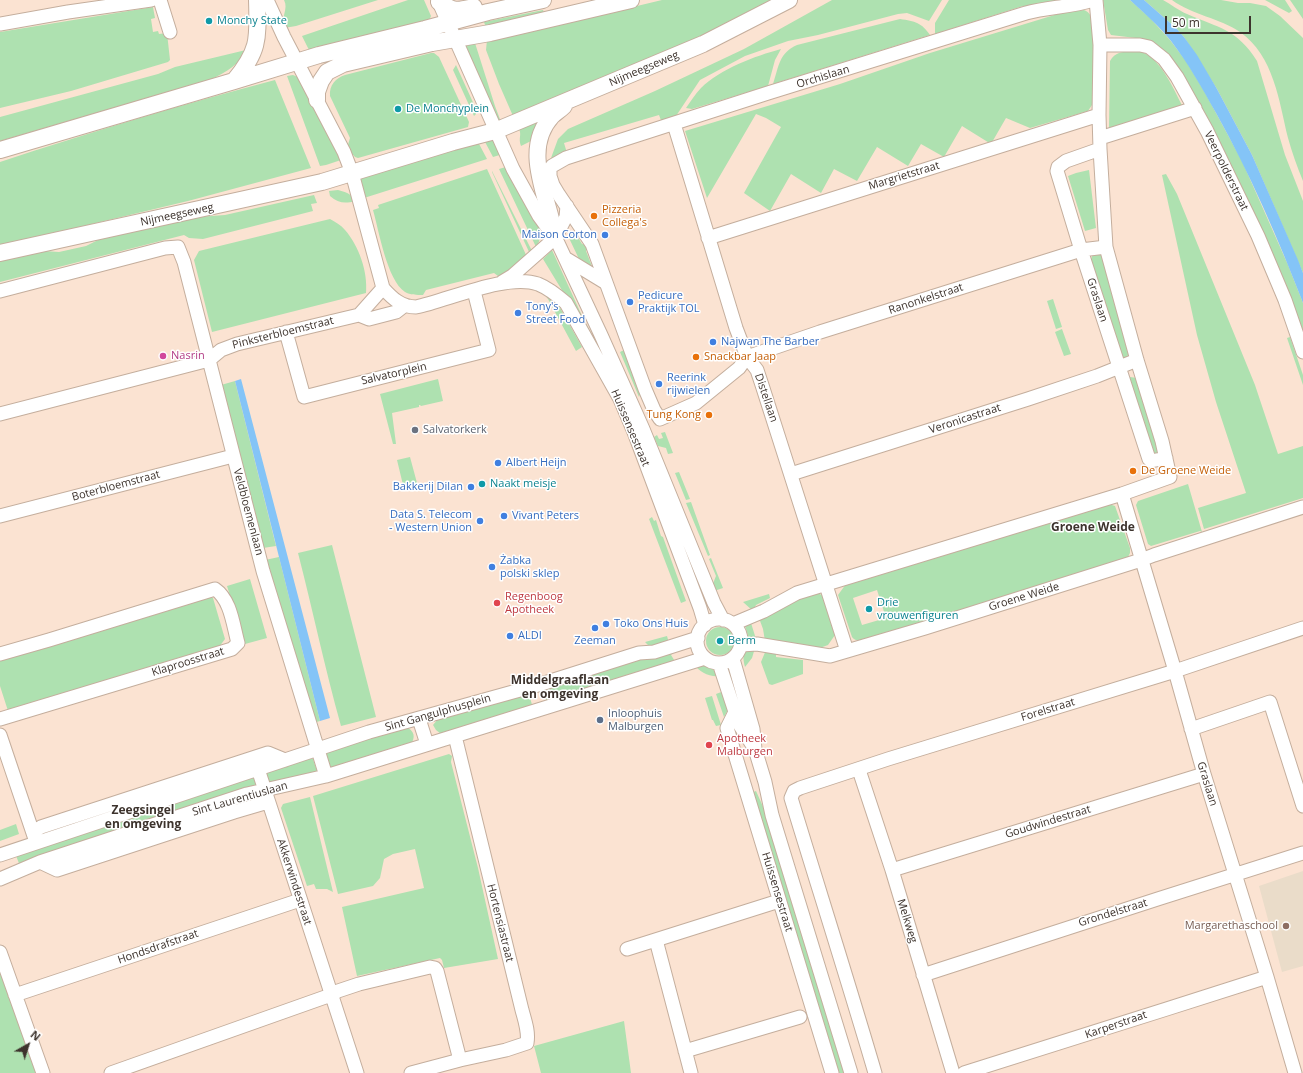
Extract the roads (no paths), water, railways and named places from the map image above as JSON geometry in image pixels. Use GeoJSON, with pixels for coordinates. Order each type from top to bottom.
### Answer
{"type":"FeatureCollection","features":[{"type":"Feature","properties":{"kind":"main road"},"geometry":{"type":"LineString","coordinates":[[234,81],[246,67],[256,45],[258,30],[257,0]]}},
{"type":"Feature","properties":{"kind":"main road"},"geometry":{"type":"LineString","coordinates":[[439,1],[450,10],[457,10],[509,0]]}},
{"type":"Feature","properties":{"kind":"main road"},"geometry":{"type":"LineString","coordinates":[[0,150],[234,81],[296,61],[488,12],[543,0]]}},
{"type":"Feature","properties":{"kind":"main road"},"geometry":{"type":"LineString","coordinates":[[317,100],[317,92],[326,72],[343,64],[400,50],[498,32],[631,0]]}},
{"type":"Feature","properties":{"kind":"main road","name":"Nijmeegseweg"},"geometry":{"type":"LineString","coordinates":[[495,131],[703,44],[789,0]]}},
{"type":"Feature","properties":{"kind":"main road"},"geometry":{"type":"LineString","coordinates":[[555,238],[553,224],[542,188],[537,160],[539,140],[551,117],[572,99]]}},
{"type":"Feature","properties":{"kind":"main road"},"geometry":{"type":"LineString","coordinates":[[352,172],[495,131]]}},
{"type":"Feature","properties":{"kind":"main road","name":"Nijmeegseweg"},"geometry":{"type":"LineString","coordinates":[[0,253],[300,187],[352,172]]}},
{"type":"Feature","properties":{"kind":"street"},"geometry":{"type":"LineString","coordinates":[[0,24],[67,6],[151,0]]}},
{"type":"Feature","properties":{"kind":"street"},"geometry":{"type":"LineString","coordinates":[[160,0],[170,32]]}},
{"type":"Feature","properties":{"kind":"street"},"geometry":{"type":"LineString","coordinates":[[267,0],[296,61],[344,152],[352,172],[383,288],[390,296],[399,302],[410,306]]}},
{"type":"Feature","properties":{"kind":"street","name":"Orchislaan"},"geometry":{"type":"LineString","coordinates":[[566,206],[553,185],[550,176],[550,169],[555,164],[566,158],[1026,13],[1043,8],[1085,3],[1093,0]]}},
{"type":"Feature","properties":{"kind":"street","name":"Graslaan"},"geometry":{"type":"LineString","coordinates":[[1096,0],[1100,45],[1099,115],[1106,247],[1137,360],[1162,442],[1170,477],[1122,494],[1234,875],[1267,978],[1295,1073]]}},
{"type":"Feature","properties":{"kind":"street"},"geometry":{"type":"LineString","coordinates":[[439,1],[495,131]]}},
{"type":"Feature","properties":{"kind":"street","name":"Veerpolderstraat"},"geometry":{"type":"LineString","coordinates":[[1100,45],[1140,45],[1149,47],[1160,55],[1171,67],[1195,108],[1258,236],[1279,286],[1303,352]]}},
{"type":"Feature","properties":{"kind":"street","name":"Graslaan"},"geometry":{"type":"LineString","coordinates":[[1166,458],[1151,461],[1149,459],[1081,250],[1058,167],[1066,161],[1100,144],[1195,108]]}},
{"type":"Feature","properties":{"kind":"street","name":"Margrietstraat"},"geometry":{"type":"LineString","coordinates":[[708,238],[1099,115]]}},
{"type":"Feature","properties":{"kind":"street","name":"Distellaan"},"geometry":{"type":"LineString","coordinates":[[674,124],[736,328],[747,358],[757,370],[847,651]]}},
{"type":"Feature","properties":{"kind":"street","name":"Huissensestraat"},"geometry":{"type":"LineString","coordinates":[[495,131],[520,182],[539,216],[555,238],[565,258],[643,429],[709,592],[728,622]]}},
{"type":"Feature","properties":{"kind":"street"},"geometry":{"type":"LineString","coordinates":[[502,282],[512,276],[555,238],[566,217],[566,206]]}},
{"type":"Feature","properties":{"kind":"street"},"geometry":{"type":"LineString","coordinates":[[566,206],[592,244],[638,369],[654,410],[660,419],[689,407],[700,400],[727,378],[747,358]]}},
{"type":"Feature","properties":{"kind":"street","name":"Veldbloemenlaan"},"geometry":{"type":"LineString","coordinates":[[0,291],[165,248],[178,246],[184,262],[263,571],[326,776]]}},
{"type":"Feature","properties":{"kind":"street","name":"Ranonkelstraat"},"geometry":{"type":"LineString","coordinates":[[747,358],[820,332],[1081,250],[1106,247]]}},
{"type":"Feature","properties":{"kind":"street"},"geometry":{"type":"LineString","coordinates":[[565,258],[606,283]]}},
{"type":"Feature","properties":{"kind":"street","name":"Huissensestraat"},"geometry":{"type":"LineString","coordinates":[[502,282],[526,282],[538,284],[557,295],[566,303],[620,399],[634,432],[705,625]]}},
{"type":"Feature","properties":{"kind":"street","name":"Pinksterbloemstraat"},"geometry":{"type":"LineString","coordinates":[[0,414],[209,360],[221,350],[237,344],[359,315],[369,319],[396,312],[410,306],[474,291],[502,282]]}},
{"type":"Feature","properties":{"kind":"street"},"geometry":{"type":"LineString","coordinates":[[359,315],[383,288]]}},
{"type":"Feature","properties":{"kind":"street","name":"Salvatorplein"},"geometry":{"type":"LineString","coordinates":[[286,332],[304,397],[489,350],[474,291]]}},
{"type":"Feature","properties":{"kind":"street","name":"Veronicastraat"},"geometry":{"type":"LineString","coordinates":[[791,474],[1020,402],[1119,368],[1137,360]]}},
{"type":"Feature","properties":{"kind":"street","name":"Boterbloemstraat"},"geometry":{"type":"LineString","coordinates":[[0,516],[233,456]]}},
{"type":"Feature","properties":{"kind":"street"},"geometry":{"type":"LineString","coordinates":[[728,622],[740,633],[741,644],[738,653],[729,661],[719,663],[709,661],[699,649],[698,638],[699,633],[705,625],[713,620],[728,622],[764,611],[797,593],[1122,494]]}},
{"type":"Feature","properties":{"kind":"street","name":"Groene Weide"},"geometry":{"type":"LineString","coordinates":[[741,644],[758,644],[830,656],[1141,560],[1303,507]]}},
{"type":"Feature","properties":{"kind":"street","name":"Klaproosstraat"},"geometry":{"type":"LineString","coordinates":[[0,654],[215,589],[222,594],[227,602],[238,643],[232,649],[0,719]]}},
{"type":"Feature","properties":{"kind":"street","name":"Forelstraat"},"geometry":{"type":"LineString","coordinates":[[875,1073],[853,996],[791,798],[794,791],[888,759],[1175,671],[1303,628]]}},
{"type":"Feature","properties":{"kind":"street","name":"Sint Gangulphusplein"},"geometry":{"type":"LineString","coordinates":[[317,750],[369,732],[419,719],[639,653],[654,652],[698,638]]}},
{"type":"Feature","properties":{"kind":"street"},"geometry":{"type":"LineString","coordinates":[[326,776],[705,658]]}},
{"type":"Feature","properties":{"kind":"street","name":"Huissensestraat"},"geometry":{"type":"LineString","coordinates":[[733,658],[752,729],[755,749],[765,782],[772,815],[851,1073]]}},
{"type":"Feature","properties":{"kind":"street","name":"Huissensestraat"},"geometry":{"type":"LineString","coordinates":[[719,663],[739,724],[755,749]]}},
{"type":"Feature","properties":{"kind":"street"},"geometry":{"type":"LineString","coordinates":[[1191,729],[1270,702],[1303,806]]}},
{"type":"Feature","properties":{"kind":"street","name":"Huissensestraat"},"geometry":{"type":"LineString","coordinates":[[735,712],[727,728],[832,1073]]}},
{"type":"Feature","properties":{"kind":"street"},"geometry":{"type":"LineString","coordinates":[[419,719],[426,744]]}},
{"type":"Feature","properties":{"kind":"street"},"geometry":{"type":"LineString","coordinates":[[0,735],[35,837]]}},
{"type":"Feature","properties":{"kind":"street","name":"Hortensiastraat"},"geometry":{"type":"LineString","coordinates":[[455,736],[528,1032],[527,1043],[506,1050],[460,1060]]}},
{"type":"Feature","properties":{"kind":"street","name":"Sint Laurentiuslaan"},"geometry":{"type":"LineString","coordinates":[[0,855],[35,837],[317,750]]}},
{"type":"Feature","properties":{"kind":"street","name":"Sint Laurentiuslaan"},"geometry":{"type":"LineString","coordinates":[[35,837],[41,827],[268,753],[285,760]]}},
{"type":"Feature","properties":{"kind":"street","name":"Akkerwindestraat"},"geometry":{"type":"LineString","coordinates":[[258,769],[357,1073]]}},
{"type":"Feature","properties":{"kind":"street","name":"Melkweg"},"geometry":{"type":"LineString","coordinates":[[859,770],[892,870],[953,1073]]}},
{"type":"Feature","properties":{"kind":"street","name":"Goudwindestraat"},"geometry":{"type":"LineString","coordinates":[[892,870],[1204,774]]}},
{"type":"Feature","properties":{"kind":"street","name":"Sint Laurentiuslaan"},"geometry":{"type":"LineString","coordinates":[[0,879],[40,862],[247,794],[267,796],[326,776]]}},
{"type":"Feature","properties":{"kind":"street","name":"Grondelstraat"},"geometry":{"type":"LineString","coordinates":[[923,975],[1081,923],[1303,853]]}},
{"type":"Feature","properties":{"kind":"street","name":"Hondsdrafstraat"},"geometry":{"type":"LineString","coordinates":[[15,994],[300,900]]}},
{"type":"Feature","properties":{"kind":"street"},"geometry":{"type":"LineString","coordinates":[[627,949],[779,901]]}},
{"type":"Feature","properties":{"kind":"street"},"geometry":{"type":"LineString","coordinates":[[656,940],[691,1073]]}},
{"type":"Feature","properties":{"kind":"street"},"geometry":{"type":"LineString","coordinates":[[0,952],[43,1073]]}},
{"type":"Feature","properties":{"kind":"street"},"geometry":{"type":"LineString","coordinates":[[111,1073],[359,984],[430,967],[435,968],[460,1060],[411,1073]]}},
{"type":"Feature","properties":{"kind":"street","name":"Karperstraat"},"geometry":{"type":"LineString","coordinates":[[964,1073],[1267,978]]}},
{"type":"Feature","properties":{"kind":"street"},"geometry":{"type":"LineString","coordinates":[[685,1052],[800,1017]]}},
{"type":"Feature","properties":{"kind":"water"},"geometry":{"type":"Polygon","coordinates":[[[1130,0],[1144,0],[1176,28],[1197,55],[1217,89],[1252,155],[1298,260],[1303,273],[1303,303],[1284,254],[1252,183],[1205,94],[1171,41],[1130,0]]]}},
{"type":"Feature","properties":{"kind":"water"},"geometry":{"type":"Polygon","coordinates":[[[241,379],[330,718],[320,721],[235,381],[241,379]]]}},
{"type":"Feature","properties":{"kind":"place","name":"Monchy State"},"geometry":{"type":"Point","coordinates":[209,21]}},
{"type":"Feature","properties":{"kind":"place","name":"De Monchyplein"},"geometry":{"type":"Point","coordinates":[398,109]}},
{"type":"Feature","properties":{"kind":"place","name":"Pizzeria Collega's"},"geometry":{"type":"Point","coordinates":[594,216]}},
{"type":"Feature","properties":{"kind":"place","name":"Maison Corton"},"geometry":{"type":"Point","coordinates":[605,235]}},
{"type":"Feature","properties":{"kind":"place","name":"Pedicure Praktijk TOL"},"geometry":{"type":"Point","coordinates":[630,302]}},
{"type":"Feature","properties":{"kind":"place","name":"Tony's Street Food"},"geometry":{"type":"Point","coordinates":[518,313]}},
{"type":"Feature","properties":{"kind":"place","name":"Najwan The Barber"},"geometry":{"type":"Point","coordinates":[713,342]}},
{"type":"Feature","properties":{"kind":"place","name":"Nasrin"},"geometry":{"type":"Point","coordinates":[163,356]}},
{"type":"Feature","properties":{"kind":"place","name":"Snackbar Jaap"},"geometry":{"type":"Point","coordinates":[696,357]}},
{"type":"Feature","properties":{"kind":"place","name":"Reerink rijwielen"},"geometry":{"type":"Point","coordinates":[659,384]}},
{"type":"Feature","properties":{"kind":"place","name":"Tung Kong"},"geometry":{"type":"Point","coordinates":[709,415]}},
{"type":"Feature","properties":{"kind":"place","name":"Salvatorkerk"},"geometry":{"type":"Point","coordinates":[415,430]}},
{"type":"Feature","properties":{"kind":"place","name":"Albert Heijn"},"geometry":{"type":"Point","coordinates":[498,463]}},
{"type":"Feature","properties":{"kind":"place","name":"De Groene Weide"},"geometry":{"type":"Point","coordinates":[1133,471]}},
{"type":"Feature","properties":{"kind":"place","name":"Naakt meisje"},"geometry":{"type":"Point","coordinates":[482,484]}},
{"type":"Feature","properties":{"kind":"place","name":"Bakkerij Dilan"},"geometry":{"type":"Point","coordinates":[471,487]}},
{"type":"Feature","properties":{"kind":"place","name":"Vivant Peters"},"geometry":{"type":"Point","coordinates":[504,516]}},
{"type":"Feature","properties":{"kind":"place","name":"Data S. Telecom - Western Union"},"geometry":{"type":"Point","coordinates":[480,521]}},
{"type":"Feature","properties":{"kind":"place","name":"Żabka polski sklep"},"geometry":{"type":"Point","coordinates":[492,567]}},
{"type":"Feature","properties":{"kind":"place","name":"Regenboog Apotheek"},"geometry":{"type":"Point","coordinates":[497,603]}},
{"type":"Feature","properties":{"kind":"place","name":"Drie vrouwenfiguren"},"geometry":{"type":"Point","coordinates":[869,609]}},
{"type":"Feature","properties":{"kind":"place","name":"Toko Ons Huis"},"geometry":{"type":"Point","coordinates":[606,624]}},
{"type":"Feature","properties":{"kind":"place","name":"Zeeman"},"geometry":{"type":"Point","coordinates":[595,628]}},
{"type":"Feature","properties":{"kind":"place","name":"ALDI"},"geometry":{"type":"Point","coordinates":[510,636]}},
{"type":"Feature","properties":{"kind":"place","name":"Berm"},"geometry":{"type":"Point","coordinates":[720,641]}},
{"type":"Feature","properties":{"kind":"place","name":"Inloophuis Malburgen"},"geometry":{"type":"Point","coordinates":[600,720]}},
{"type":"Feature","properties":{"kind":"place","name":"Apotheek Malburgen"},"geometry":{"type":"Point","coordinates":[709,745]}},
{"type":"Feature","properties":{"kind":"place","name":"Margarethaschool"},"geometry":{"type":"Point","coordinates":[1286,926]}},
{"type":"Feature","properties":{"kind":"district","name":"Groene Weide"},"geometry":{"type":"Point","coordinates":[1093,528]}},
{"type":"Feature","properties":{"kind":"district","name":"Middelgraaflaan en omgeving"},"geometry":{"type":"Point","coordinates":[560,688]}},
{"type":"Feature","properties":{"kind":"district","name":"Zeegsingel en omgeving"},"geometry":{"type":"Point","coordinates":[143,818]}}]}
